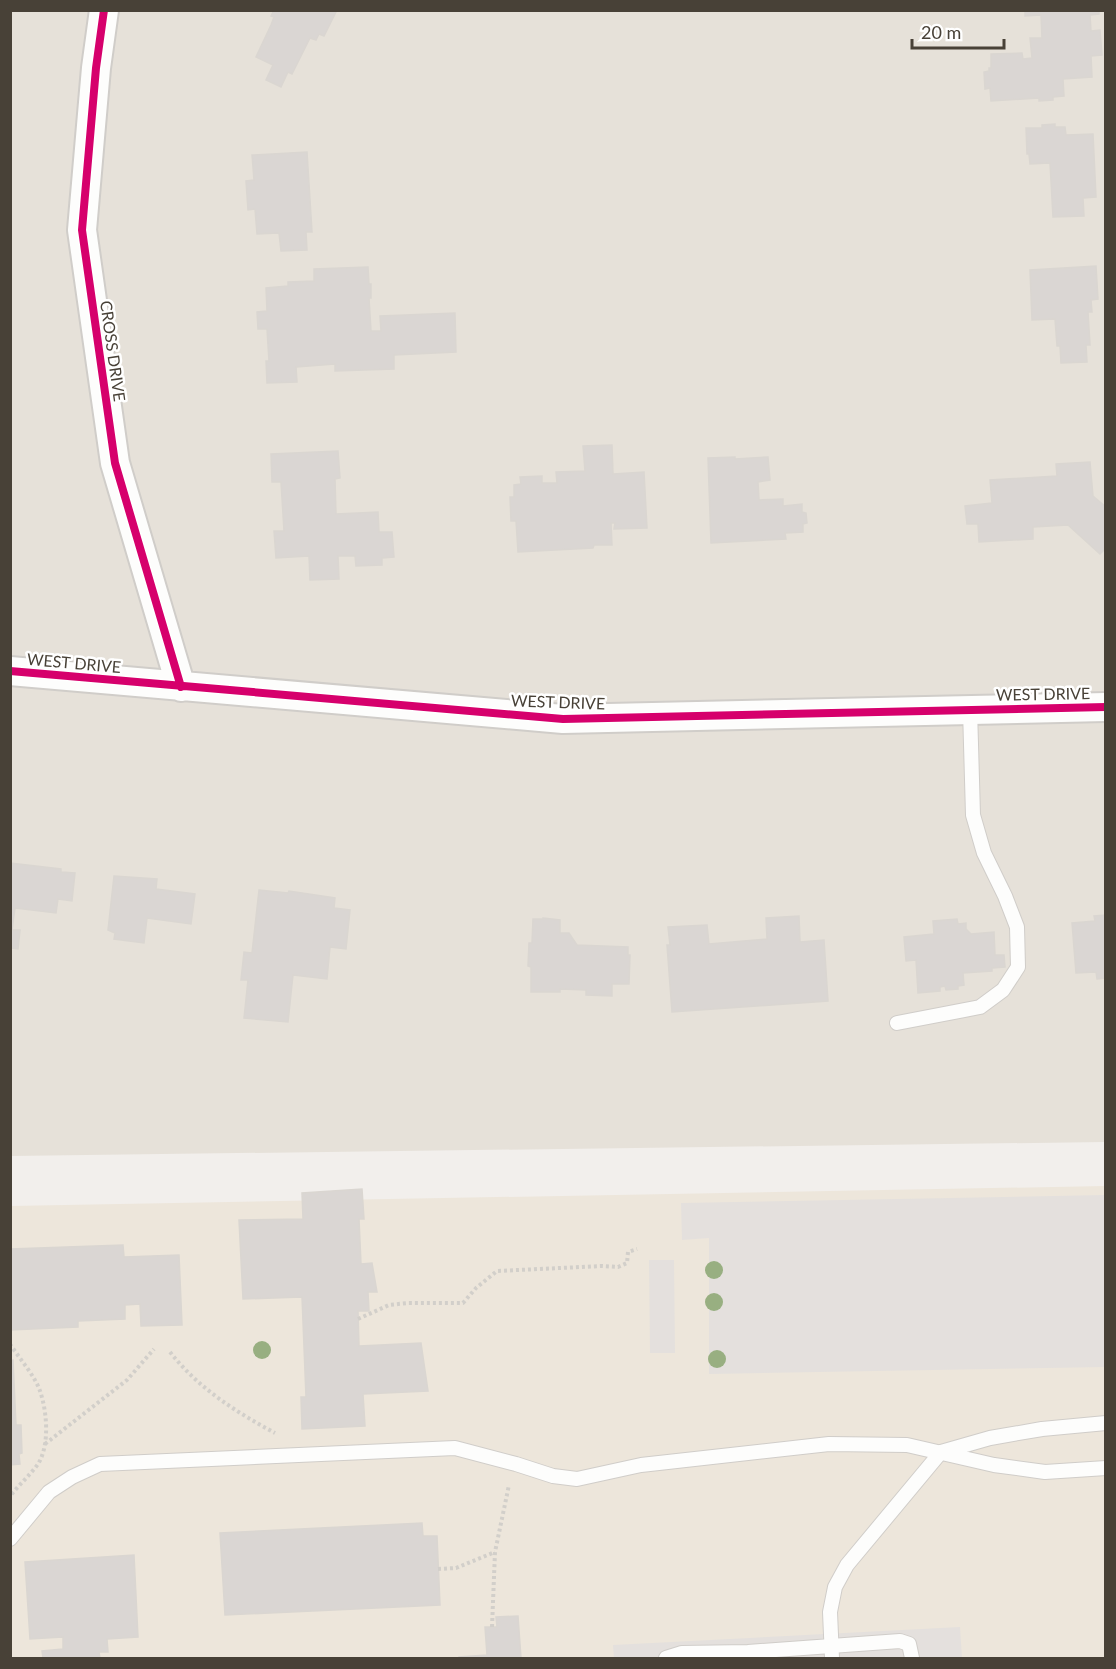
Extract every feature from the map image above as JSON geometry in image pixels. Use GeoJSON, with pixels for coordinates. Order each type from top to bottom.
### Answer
{"type":"FeatureCollection","features":[{"type":"Feature","properties":{"kind":"street","name":"CROSS DRIVE"},"geometry":{"type":"LineString","coordinates":[[104,10],[96,68],[82,230],[115,463],[181,687]]}},
{"type":"Feature","properties":{"kind":"street","name":"WEST DRIVE"},"geometry":{"type":"LineString","coordinates":[[10,671],[563,719],[1106,707]]}},
{"type":"Feature","properties":{"kind":"lane"},"geometry":{"type":"LineString","coordinates":[[897,1023],[980,1007],[1003,990],[1018,967],[1017,927],[984,853],[974,815],[970,710]]}},
{"type":"Feature","properties":{"kind":"lane"},"geometry":{"type":"LineString","coordinates":[[832,1653],[830,1612],[835,1587],[847,1565],[941,1452],[990,1438],[1106,1423]]}},
{"type":"Feature","properties":{"kind":"lane"},"geometry":{"type":"LineString","coordinates":[[10,1539],[49,1492],[72,1477],[100,1464],[455,1448],[553,1476],[577,1479],[640,1465],[829,1444],[907,1445],[994,1465],[1045,1472],[1106,1468]]}},
{"type":"Feature","properties":{"kind":"lane"},"geometry":{"type":"LineString","coordinates":[[666,1659],[682,1653],[748,1655],[832,1653],[900,1641],[909,1644],[912,1659]]}},
{"type":"Feature","properties":{"kind":"path"},"geometry":{"type":"LineString","coordinates":[[358,1319],[389,1305],[463,1303],[497,1271],[591,1266],[618,1267],[627,1263],[628,1252],[638,1249]]}},
{"type":"Feature","properties":{"kind":"path"},"geometry":{"type":"LineString","coordinates":[[10,1344],[40,1390],[44,1412],[45,1444],[39,1463],[10,1496]]}},
{"type":"Feature","properties":{"kind":"path"},"geometry":{"type":"LineString","coordinates":[[45,1444],[127,1380],[154,1349]]}},
{"type":"Feature","properties":{"kind":"path"},"geometry":{"type":"LineString","coordinates":[[170,1352],[202,1387],[281,1437]]}},
{"type":"Feature","properties":{"kind":"path"},"geometry":{"type":"LineString","coordinates":[[492,1627],[495,1552],[507,1491],[516,1464]]}},
{"type":"Feature","properties":{"kind":"path"},"geometry":{"type":"LineString","coordinates":[[438,1569],[456,1568],[495,1552]]}},
{"type":"Feature","properties":{"kind":"shaded area"},"geometry":{"type":"Polygon","coordinates":[[[10,11],[1105,11],[1105,1142],[11,1156],[10,11]]]}},
{"type":"Feature","properties":{"kind":"shaded area"},"geometry":{"type":"Polygon","coordinates":[[[1105,1186],[1105,1658],[11,1658],[10,1206],[1105,1186]]]}},
{"type":"Feature","properties":{"kind":"shaded area"},"geometry":{"type":"Polygon","coordinates":[[[1105,1195],[1105,1367],[709,1374],[709,1238],[682,1240],[681,1203],[1105,1195]]]}},
{"type":"Feature","properties":{"kind":"shaded area"},"geometry":{"type":"Polygon","coordinates":[[[649,1260],[674,1260],[675,1353],[650,1353],[649,1260]]]}},
{"type":"Feature","properties":{"kind":"shaded area"},"geometry":{"type":"Polygon","coordinates":[[[960,1627],[962,1658],[614,1658],[613,1645],[960,1627]]]}},
{"type":"Feature","properties":{"kind":"building"},"geometry":{"type":"Polygon","coordinates":[[[274,10],[337,10],[324,36],[319,34],[316,40],[310,38],[292,74],[288,72],[281,87],[266,80],[273,65],[256,57],[271,25],[274,10]]]}},
{"type":"Feature","properties":{"kind":"building"},"geometry":{"type":"Polygon","coordinates":[[[1025,10],[1099,10],[1099,14],[1090,15],[1091,31],[1100,30],[1102,55],[1091,56],[1092,77],[1063,79],[1064,96],[1039,101],[1039,98],[991,101],[990,88],[985,89],[984,72],[991,68],[991,54],[1022,53],[1023,59],[1032,58],[1030,38],[1042,38],[1041,15],[1025,16],[1025,10]]]}},
{"type":"Feature","properties":{"kind":"building"},"geometry":{"type":"Polygon","coordinates":[[[1055,124],[1055,127],[1065,127],[1066,135],[1093,134],[1096,197],[1083,198],[1084,216],[1053,217],[1050,163],[1030,164],[1029,154],[1027,154],[1026,128],[1042,128],[1042,125],[1055,124]]]}},
{"type":"Feature","properties":{"kind":"building"},"geometry":{"type":"Polygon","coordinates":[[[307,152],[312,232],[306,232],[307,250],[281,251],[279,233],[257,234],[255,209],[248,210],[246,181],[254,180],[252,155],[307,152]]]}},
{"type":"Feature","properties":{"kind":"building"},"geometry":{"type":"Polygon","coordinates":[[[1096,266],[1098,299],[1091,300],[1092,312],[1088,312],[1090,345],[1086,345],[1087,362],[1061,363],[1055,319],[1032,320],[1030,270],[1096,266]]]}},
{"type":"Feature","properties":{"kind":"building"},"geometry":{"type":"Polygon","coordinates":[[[368,267],[369,284],[371,284],[371,298],[369,298],[371,331],[381,331],[380,316],[455,313],[456,352],[394,355],[394,369],[335,371],[335,364],[296,367],[297,382],[267,383],[266,361],[269,361],[267,329],[258,329],[257,312],[267,311],[266,288],[288,286],[288,282],[314,281],[314,269],[368,267]]]}},
{"type":"Feature","properties":{"kind":"building"},"geometry":{"type":"Polygon","coordinates":[[[612,445],[613,474],[644,472],[647,528],[614,529],[615,523],[611,523],[612,545],[518,552],[516,521],[511,521],[510,497],[514,497],[514,485],[521,484],[520,477],[542,476],[542,483],[557,483],[556,472],[585,471],[583,446],[612,445]]]}},
{"type":"Feature","properties":{"kind":"building"},"geometry":{"type":"Polygon","coordinates":[[[338,451],[340,478],[335,479],[336,514],[378,512],[379,532],[392,532],[394,557],[382,558],[382,565],[356,566],[355,556],[338,556],[339,579],[310,580],[309,556],[276,558],[274,531],[284,531],[281,482],[272,482],[271,454],[338,451]]]}},
{"type":"Feature","properties":{"kind":"building"},"geometry":{"type":"Polygon","coordinates":[[[735,457],[735,459],[768,457],[770,480],[758,482],[759,500],[783,499],[783,506],[802,504],[802,512],[806,513],[807,523],[803,524],[803,532],[785,533],[786,539],[711,543],[708,458],[735,457]]]}},
{"type":"Feature","properties":{"kind":"building"},"geometry":{"type":"Polygon","coordinates":[[[1090,462],[1093,496],[1106,507],[1106,548],[1100,554],[1068,525],[1033,527],[1033,539],[979,542],[978,524],[967,524],[965,506],[992,503],[990,480],[1057,476],[1056,464],[1090,462]]]}},
{"type":"Feature","properties":{"kind":"building"},"geometry":{"type":"Polygon","coordinates":[[[10,863],[61,869],[61,872],[75,873],[72,901],[58,899],[56,913],[15,908],[12,930],[20,930],[18,949],[11,948],[10,950],[10,863]]]}},
{"type":"Feature","properties":{"kind":"building"},"geometry":{"type":"Polygon","coordinates":[[[114,876],[157,879],[156,889],[195,894],[191,924],[147,918],[144,943],[114,939],[115,933],[108,930],[114,876]]]}},
{"type":"Feature","properties":{"kind":"building"},"geometry":{"type":"Polygon","coordinates":[[[259,890],[288,893],[289,891],[335,898],[334,908],[350,910],[346,949],[330,947],[327,979],[293,975],[288,1022],[244,1018],[248,980],[241,980],[244,952],[252,953],[259,890]]]}},
{"type":"Feature","properties":{"kind":"building"},"geometry":{"type":"Polygon","coordinates":[[[1106,915],[1106,978],[1097,979],[1096,972],[1076,973],[1072,923],[1095,921],[1094,916],[1106,915]]]}},
{"type":"Feature","properties":{"kind":"building"},"geometry":{"type":"Polygon","coordinates":[[[799,916],[800,942],[824,940],[828,1001],[672,1012],[667,945],[670,945],[668,927],[707,925],[709,944],[767,939],[766,918],[799,916]]]}},
{"type":"Feature","properties":{"kind":"building"},"geometry":{"type":"Polygon","coordinates":[[[533,919],[560,920],[560,933],[569,933],[577,945],[628,947],[629,984],[612,984],[612,996],[586,995],[586,990],[560,989],[560,992],[531,992],[531,967],[528,966],[529,943],[532,943],[533,919]]]}},
{"type":"Feature","properties":{"kind":"building"},"geometry":{"type":"Polygon","coordinates":[[[957,919],[958,924],[966,923],[966,929],[971,934],[994,932],[995,955],[1004,955],[1005,967],[992,968],[992,971],[963,973],[964,985],[958,986],[958,989],[946,990],[945,986],[940,987],[940,991],[918,993],[916,960],[906,961],[904,937],[934,934],[933,921],[957,919]]]}},
{"type":"Feature","properties":{"kind":"building"},"geometry":{"type":"Polygon","coordinates":[[[362,1189],[364,1219],[359,1219],[361,1264],[372,1263],[377,1292],[368,1292],[369,1311],[358,1311],[359,1346],[421,1343],[428,1391],[363,1394],[365,1426],[302,1429],[301,1397],[306,1397],[302,1297],[243,1299],[239,1220],[303,1219],[302,1193],[362,1189]]]}},
{"type":"Feature","properties":{"kind":"building"},"geometry":{"type":"Polygon","coordinates":[[[123,1245],[124,1257],[179,1255],[182,1325],[141,1326],[140,1304],[125,1305],[125,1319],[78,1321],[78,1327],[10,1330],[10,1249],[123,1245]]]}},
{"type":"Feature","properties":{"kind":"building"},"geometry":{"type":"Polygon","coordinates":[[[13,1360],[16,1425],[21,1425],[22,1453],[19,1454],[20,1464],[10,1465],[10,1361],[13,1360]]]}},
{"type":"Feature","properties":{"kind":"building"},"geometry":{"type":"Polygon","coordinates":[[[422,1523],[423,1536],[437,1536],[440,1605],[225,1615],[220,1533],[422,1523]]]}},
{"type":"Feature","properties":{"kind":"building"},"geometry":{"type":"Polygon","coordinates":[[[134,1555],[138,1637],[107,1639],[108,1652],[99,1652],[100,1658],[43,1658],[42,1651],[63,1649],[63,1637],[30,1639],[25,1562],[134,1555]]]}},
{"type":"Feature","properties":{"kind":"building"},"geometry":{"type":"Polygon","coordinates":[[[518,1616],[521,1658],[459,1658],[487,1655],[485,1627],[497,1627],[496,1617],[518,1616]]]}},
{"type":"Feature","properties":{"kind":"cycle path"},"geometry":{"type":"LineString","coordinates":[[104,10],[96,68],[82,230],[115,463],[181,687]]}},
{"type":"Feature","properties":{"kind":"cycle path"},"geometry":{"type":"LineString","coordinates":[[10,671],[563,719],[1106,707]]}}]}
